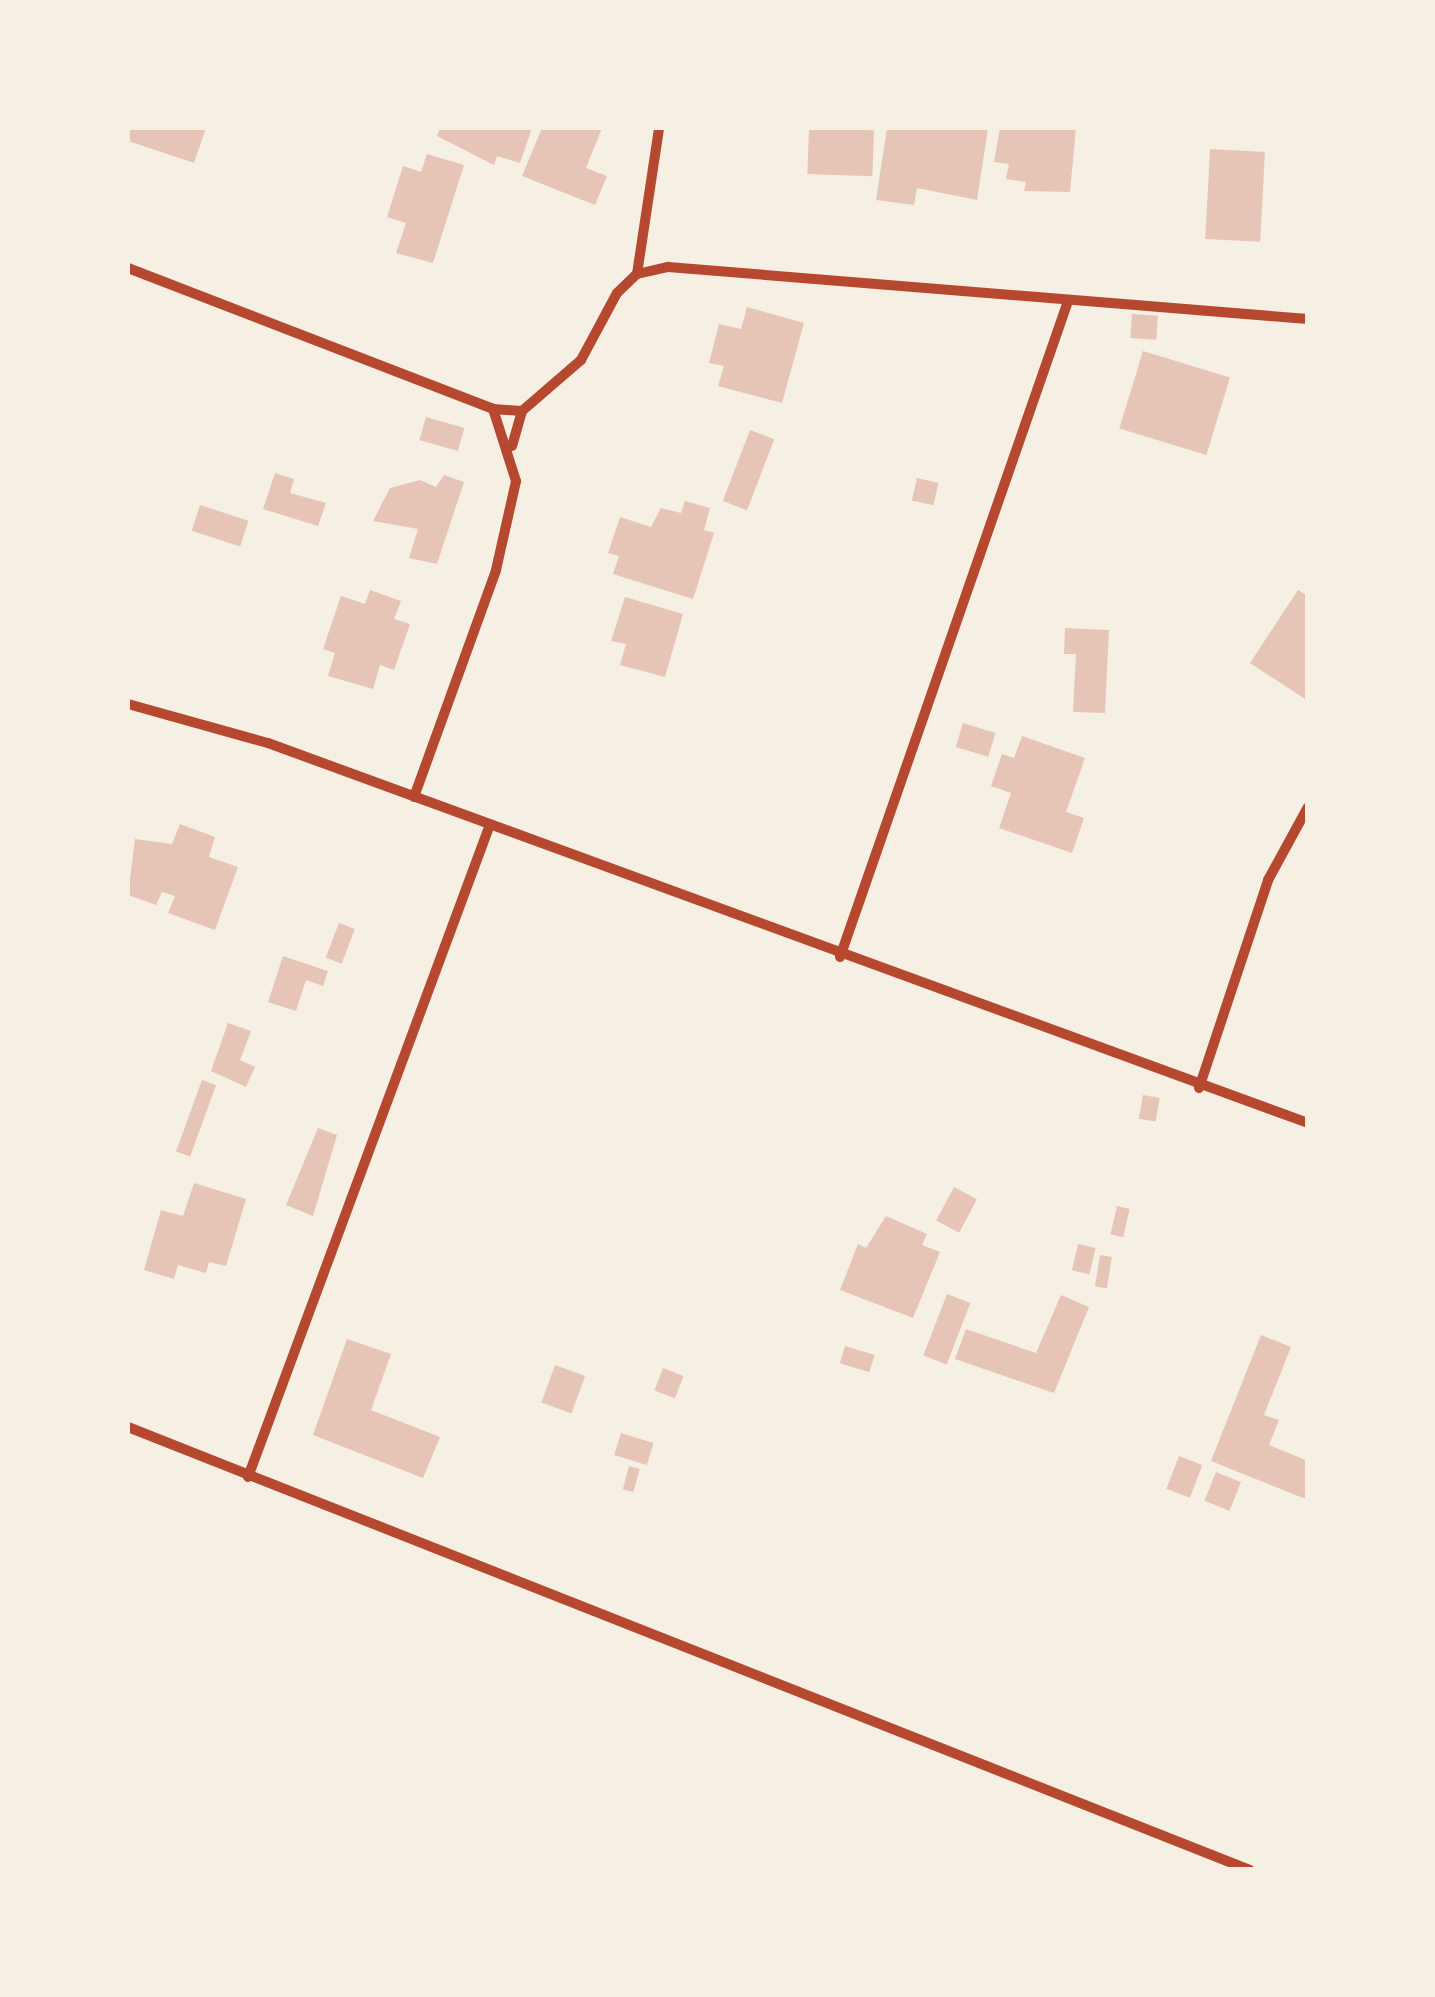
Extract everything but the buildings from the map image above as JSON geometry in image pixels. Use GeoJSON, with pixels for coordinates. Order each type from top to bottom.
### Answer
{"type":"FeatureCollection","features":[{"type":"Feature","properties":{"kind":"street"},"geometry":{"type":"LineString","coordinates":[[512,447],[522,410],[581,360],[637,274],[660,128]]}},
{"type":"Feature","properties":{"kind":"street"},"geometry":{"type":"LineString","coordinates":[[637,274],[668,266],[1068,304],[1308,319]]}},
{"type":"Feature","properties":{"kind":"street"},"geometry":{"type":"LineString","coordinates":[[128,268],[493,409],[522,410]]}},
{"type":"Feature","properties":{"kind":"street"},"geometry":{"type":"LineString","coordinates":[[840,957],[1068,304]]}},
{"type":"Feature","properties":{"kind":"street"},"geometry":{"type":"LineString","coordinates":[[414,797],[496,570],[516,481],[512,447],[493,409]]}},
{"type":"Feature","properties":{"kind":"street"},"geometry":{"type":"LineString","coordinates":[[128,704],[414,797],[488,830],[840,957],[872,958],[1199,1088],[1308,1124]]}},
{"type":"Feature","properties":{"kind":"street"},"geometry":{"type":"LineString","coordinates":[[1199,1088],[1268,880],[1308,807]]}},
{"type":"Feature","properties":{"kind":"street"},"geometry":{"type":"LineString","coordinates":[[248,1477],[488,830]]}},
{"type":"Feature","properties":{"kind":"street"},"geometry":{"type":"LineString","coordinates":[[128,1426],[248,1477],[1250,1870]]}}]}
